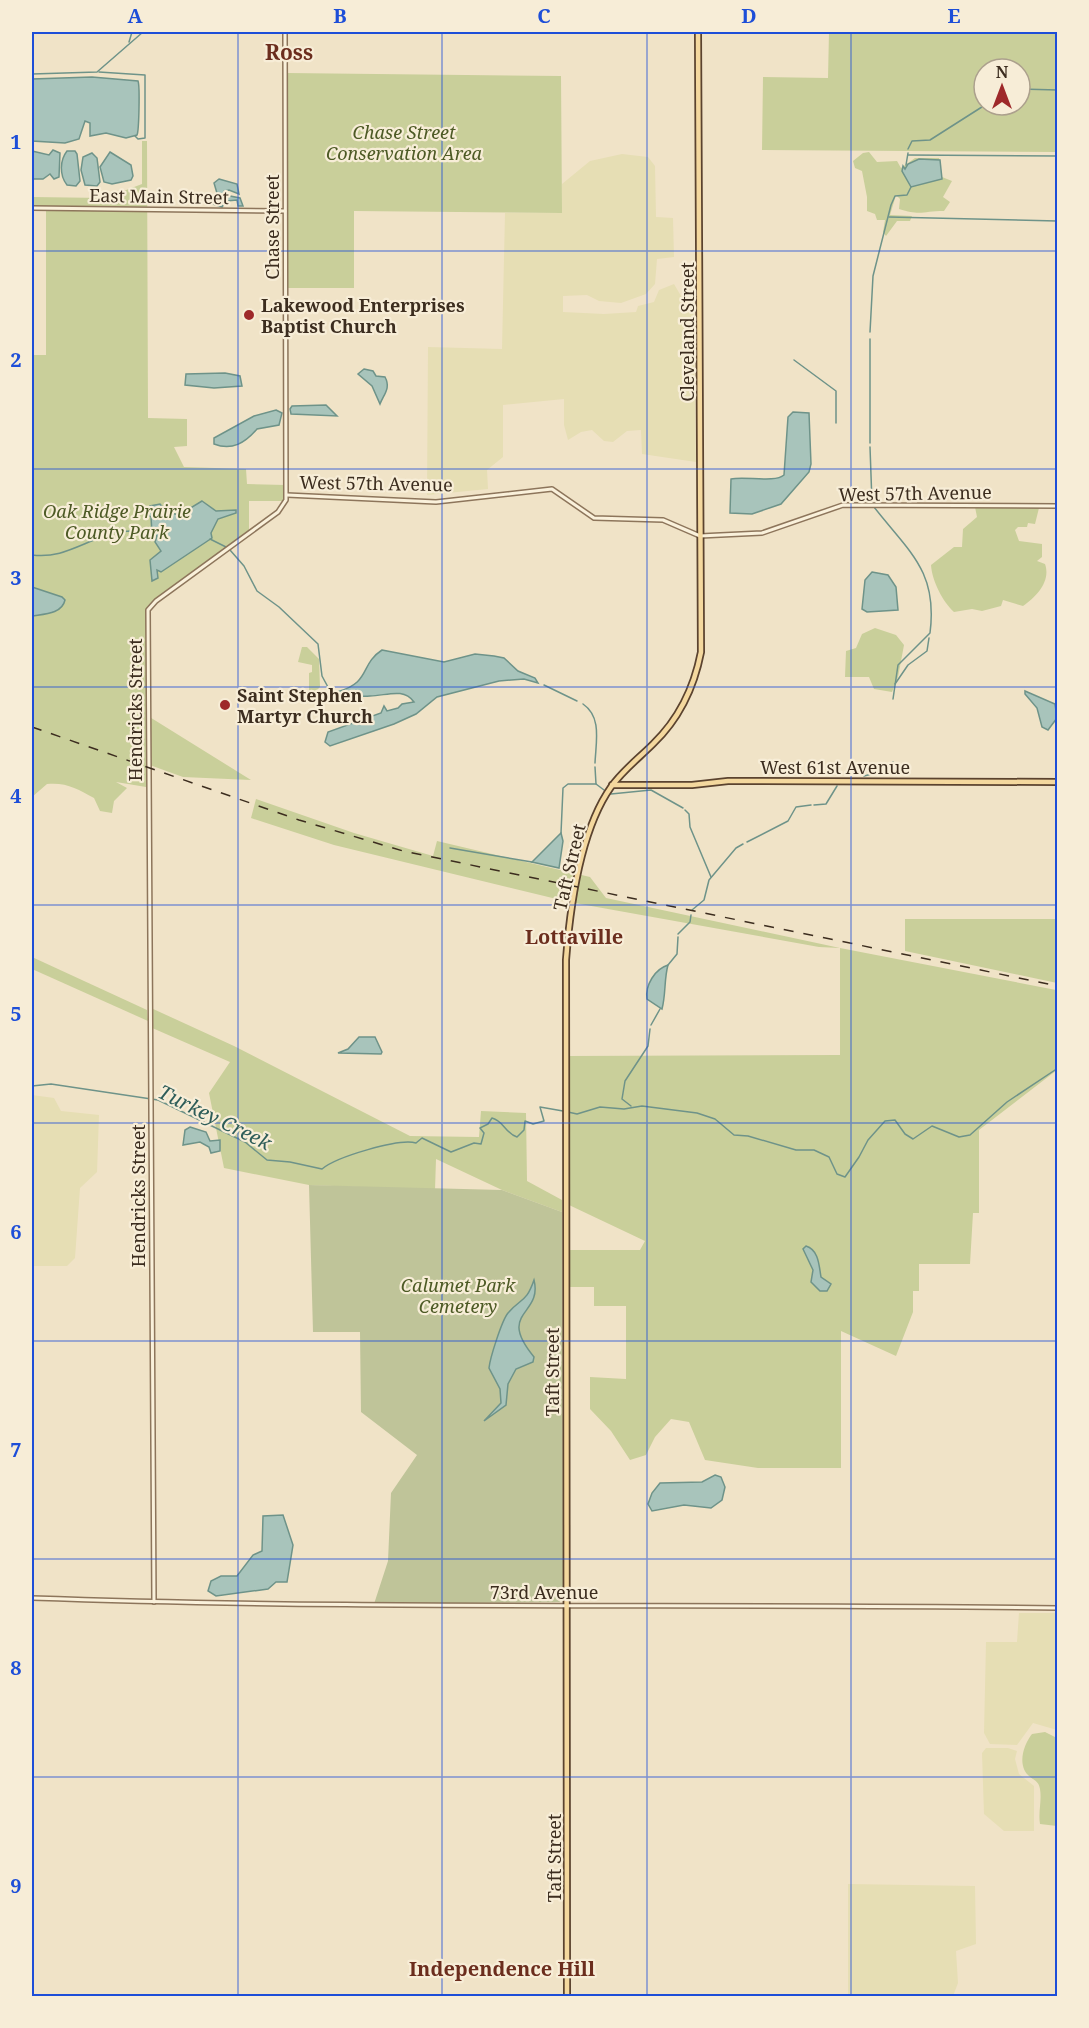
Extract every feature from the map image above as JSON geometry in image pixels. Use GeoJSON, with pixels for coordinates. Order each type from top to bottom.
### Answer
{"type":"FeatureCollection","features":[{"type":"Feature","properties":{"kind":"main road","name":"Cleveland Street"},"geometry":{"type":"LineString","coordinates":[[698,32],[701,633]]}},
{"type":"Feature","properties":{"kind":"main road","name":"Taft Street"},"geometry":{"type":"LineString","coordinates":[[567,1996],[565,984],[568,934],[590,830],[612,785],[667,729],[682,708],[698,668],[701,633]]}},
{"type":"Feature","properties":{"kind":"main road"},"geometry":{"type":"LineString","coordinates":[[621,775],[622,781],[628,785]]}},
{"type":"Feature","properties":{"kind":"main road","name":"West 61st Avenue"},"geometry":{"type":"LineString","coordinates":[[612,785],[692,785],[728,781],[1058,782]]}},
{"type":"Feature","properties":{"kind":"street","name":"Chase Street"},"geometry":{"type":"LineString","coordinates":[[285,32],[286,495]]}},
{"type":"Feature","properties":{"kind":"street","name":"East Main Street"},"geometry":{"type":"LineString","coordinates":[[32,208],[285,211]]}},
{"type":"Feature","properties":{"kind":"street","name":"West 57th Avenue"},"geometry":{"type":"LineString","coordinates":[[286,495],[435,502],[552,489],[594,518],[663,520],[700,536],[762,532],[843,505],[1058,506]]}},
{"type":"Feature","properties":{"kind":"street","name":"Hendricks Street"},"geometry":{"type":"LineString","coordinates":[[154,1602],[148,610],[156,601],[278,512],[285,505],[286,495]]}},
{"type":"Feature","properties":{"kind":"street","name":"73rd Avenue"},"geometry":{"type":"LineString","coordinates":[[32,1598],[329,1606],[1058,1608]]}},
{"type":"Feature","properties":{"kind":"shaded area"},"geometry":{"type":"Polygon","coordinates":[[[622,154],[648,157],[655,166],[656,217],[673,218],[674,257],[657,259],[655,284],[646,294],[621,303],[599,301],[587,295],[563,296],[563,312],[604,314],[636,312],[638,306],[654,302],[659,290],[674,284],[681,296],[693,300],[696,462],[642,454],[641,430],[627,431],[613,442],[604,441],[592,430],[581,432],[568,440],[564,425],[564,399],[503,405],[503,457],[487,470],[488,489],[427,495],[428,347],[502,349],[505,213],[561,213],[562,184],[590,161],[622,154]]]}},
{"type":"Feature","properties":{"kind":"shaded area"},"geometry":{"type":"Polygon","coordinates":[[[32,1095],[54,1098],[61,1111],[99,1115],[97,1172],[80,1188],[75,1258],[67,1266],[32,1266],[32,1095]]]}},
{"type":"Feature","properties":{"kind":"shaded area"},"geometry":{"type":"Polygon","coordinates":[[[1019,1613],[1057,1613],[1057,1730],[1033,1723],[1017,1745],[990,1744],[984,1733],[986,1642],[1017,1642],[1019,1613]]]}},
{"type":"Feature","properties":{"kind":"shaded area"},"geometry":{"type":"Polygon","coordinates":[[[986,1748],[1008,1748],[1017,1751],[1015,1759],[1019,1774],[1034,1786],[1034,1831],[1004,1831],[984,1814],[982,1753],[986,1748]]]}},
{"type":"Feature","properties":{"kind":"shaded area"},"geometry":{"type":"Polygon","coordinates":[[[848,1884],[975,1886],[976,1944],[956,1951],[958,1983],[953,1996],[848,1996],[848,1884]]]}},
{"type":"Feature","properties":{"kind":"green space"},"geometry":{"type":"Polygon","coordinates":[[[829,32],[1057,32],[1057,152],[762,150],[763,77],[828,78],[829,32]]]}},
{"type":"Feature","properties":{"kind":"green space","name":"Chase Street Conservation Area"},"geometry":{"type":"Polygon","coordinates":[[[287,73],[561,76],[562,213],[354,211],[354,288],[288,288],[287,73]]]}},
{"type":"Feature","properties":{"kind":"green space","name":"Oak Ridge Prairie County Park"},"geometry":{"type":"Polygon","coordinates":[[[142,141],[147,141],[148,418],[187,419],[187,446],[174,447],[184,467],[246,469],[247,484],[285,485],[284,501],[249,501],[249,530],[147,607],[148,716],[251,780],[183,777],[147,764],[146,787],[116,782],[127,788],[114,801],[112,813],[100,811],[94,798],[66,785],[47,784],[32,797],[32,355],[46,355],[46,206],[32,206],[32,197],[105,198],[142,184],[142,141]]]}},
{"type":"Feature","properties":{"kind":"green space"},"geometry":{"type":"Polygon","coordinates":[[[869,152],[877,162],[897,161],[901,168],[915,158],[939,158],[942,177],[952,181],[943,197],[950,202],[944,211],[917,213],[899,209],[900,199],[896,195],[890,215],[912,216],[910,221],[897,221],[886,236],[883,232],[885,220],[877,220],[875,214],[867,211],[862,171],[855,168],[853,161],[863,153],[869,152]]]}},
{"type":"Feature","properties":{"kind":"green space"},"geometry":{"type":"Polygon","coordinates":[[[975,507],[1039,508],[1035,524],[1028,523],[1027,527],[1018,527],[1015,530],[1019,541],[1042,544],[1042,557],[1037,561],[1045,564],[1046,570],[1042,588],[1023,606],[1003,600],[1001,606],[982,611],[972,609],[954,612],[939,591],[933,578],[931,565],[954,547],[962,547],[963,529],[977,517],[975,507]]]}},
{"type":"Feature","properties":{"kind":"green space"},"geometry":{"type":"Polygon","coordinates":[[[875,628],[896,635],[904,645],[898,677],[892,692],[874,689],[869,677],[845,677],[846,651],[856,648],[862,634],[875,628]]]}},
{"type":"Feature","properties":{"kind":"green space"},"geometry":{"type":"Polygon","coordinates":[[[302,647],[307,647],[319,659],[320,687],[314,693],[309,693],[309,673],[312,672],[312,665],[298,662],[302,647]]]}},
{"type":"Feature","properties":{"kind":"green space"},"geometry":{"type":"Polygon","coordinates":[[[256,799],[354,833],[433,856],[437,841],[590,877],[606,898],[840,948],[819,947],[569,902],[334,845],[251,818],[256,799]]]}},
{"type":"Feature","properties":{"kind":"green space"},"geometry":{"type":"Polygon","coordinates":[[[905,919],[1057,919],[1057,983],[905,951],[905,919]]]}},
{"type":"Feature","properties":{"kind":"green space"},"geometry":{"type":"Polygon","coordinates":[[[840,948],[1056,990],[1057,985],[1057,1070],[979,1130],[979,1213],[973,1213],[970,1264],[919,1264],[919,1291],[913,1291],[913,1312],[896,1356],[841,1331],[841,1468],[758,1468],[705,1460],[689,1422],[671,1419],[655,1437],[646,1455],[630,1460],[611,1431],[590,1409],[590,1377],[626,1379],[626,1306],[594,1306],[594,1287],[567,1287],[567,1250],[640,1250],[645,1241],[569,1205],[568,1056],[840,1055],[840,948]]]}},
{"type":"Feature","properties":{"kind":"green space"},"geometry":{"type":"Polygon","coordinates":[[[32,957],[147,1010],[148,1021],[32,969],[32,957]]]}},
{"type":"Feature","properties":{"kind":"green space"},"geometry":{"type":"Polygon","coordinates":[[[151,1008],[234,1046],[410,1136],[479,1137],[481,1111],[526,1113],[527,1181],[562,1200],[562,1212],[502,1190],[436,1159],[435,1190],[309,1185],[224,1168],[209,1093],[230,1062],[150,1027],[151,1008]]]}},
{"type":"Feature","properties":{"kind":"green space","name":"Calumet Park Cemetery"},"geometry":{"type":"Polygon","coordinates":[[[309,1185],[502,1190],[562,1212],[563,1599],[559,1602],[374,1604],[388,1561],[391,1493],[417,1455],[361,1412],[360,1332],[313,1332],[309,1185]]]}},
{"type":"Feature","properties":{"kind":"green space"},"geometry":{"type":"Polygon","coordinates":[[[1045,1732],[1057,1738],[1057,1826],[1040,1824],[1039,1786],[1028,1775],[1022,1760],[1024,1748],[1032,1734],[1045,1732]]]}},
{"type":"Feature","properties":{"kind":"water"},"geometry":{"type":"Polygon","coordinates":[[[92,77],[138,81],[137,135],[126,138],[106,133],[90,136],[90,123],[85,121],[79,139],[65,143],[32,141],[32,79],[92,77]]]}},
{"type":"Feature","properties":{"kind":"water"},"geometry":{"type":"Polygon","coordinates":[[[53,150],[60,153],[59,177],[54,179],[50,174],[43,179],[32,179],[32,151],[49,155],[53,150]]]}},
{"type":"Feature","properties":{"kind":"water"},"geometry":{"type":"Polygon","coordinates":[[[67,151],[75,151],[77,154],[80,181],[76,186],[67,185],[63,177],[62,163],[67,151]]]}},
{"type":"Feature","properties":{"kind":"water"},"geometry":{"type":"Polygon","coordinates":[[[110,152],[131,165],[133,176],[131,180],[112,184],[104,182],[100,167],[110,152]]]}},
{"type":"Feature","properties":{"kind":"water"},"geometry":{"type":"Polygon","coordinates":[[[92,153],[97,158],[100,182],[97,186],[85,185],[81,170],[83,157],[92,153]]]}},
{"type":"Feature","properties":{"kind":"water"},"geometry":{"type":"Polygon","coordinates":[[[919,159],[940,160],[942,179],[911,187],[902,171],[903,166],[905,169],[908,164],[919,159]]]}},
{"type":"Feature","properties":{"kind":"water"},"geometry":{"type":"Polygon","coordinates":[[[219,179],[237,184],[239,194],[229,190],[224,191],[225,195],[240,198],[243,206],[238,206],[237,200],[226,201],[222,207],[213,204],[219,200],[214,183],[219,179]]]}},
{"type":"Feature","properties":{"kind":"water"},"geometry":{"type":"Polygon","coordinates":[[[364,369],[373,371],[376,376],[385,377],[387,381],[387,388],[380,404],[372,386],[358,374],[364,369]]]}},
{"type":"Feature","properties":{"kind":"water"},"geometry":{"type":"Polygon","coordinates":[[[225,373],[240,376],[242,386],[214,388],[185,385],[186,374],[225,373]]]}},
{"type":"Feature","properties":{"kind":"water"},"geometry":{"type":"Polygon","coordinates":[[[326,405],[337,416],[291,414],[290,409],[292,406],[326,405]]]}},
{"type":"Feature","properties":{"kind":"water"},"geometry":{"type":"Polygon","coordinates":[[[276,410],[282,413],[279,425],[257,429],[243,442],[232,446],[214,444],[214,438],[254,416],[276,410]]]}},
{"type":"Feature","properties":{"kind":"water"},"geometry":{"type":"Polygon","coordinates":[[[793,412],[809,413],[811,464],[809,472],[781,504],[752,514],[730,513],[731,479],[774,479],[784,475],[788,417],[793,412]]]}},
{"type":"Feature","properties":{"kind":"water"},"geometry":{"type":"Polygon","coordinates":[[[202,501],[216,511],[236,510],[236,513],[218,519],[211,533],[212,538],[161,572],[157,570],[158,578],[152,581],[150,560],[161,551],[155,542],[157,536],[152,533],[151,517],[148,515],[150,506],[160,504],[167,512],[179,515],[202,501]]]}},
{"type":"Feature","properties":{"kind":"water"},"geometry":{"type":"Polygon","coordinates":[[[872,572],[888,575],[896,587],[898,610],[867,612],[862,609],[865,580],[872,572]]]}},
{"type":"Feature","properties":{"kind":"water"},"geometry":{"type":"Polygon","coordinates":[[[32,587],[62,597],[65,600],[63,605],[56,611],[32,616],[32,587]]]}},
{"type":"Feature","properties":{"kind":"water"},"geometry":{"type":"Polygon","coordinates":[[[382,650],[444,662],[475,654],[504,658],[518,671],[535,678],[538,683],[524,679],[499,681],[437,697],[416,714],[330,746],[325,742],[328,732],[381,713],[384,706],[387,711],[398,708],[402,704],[414,702],[410,697],[394,693],[337,696],[337,692],[348,688],[361,678],[370,661],[382,650]]]}},
{"type":"Feature","properties":{"kind":"water"},"geometry":{"type":"Polygon","coordinates":[[[1025,691],[1055,704],[1057,718],[1048,730],[1042,727],[1037,708],[1025,691]]]}},
{"type":"Feature","properties":{"kind":"water"},"geometry":{"type":"Polygon","coordinates":[[[561,833],[563,841],[559,868],[532,862],[561,833]]]}},
{"type":"Feature","properties":{"kind":"water"},"geometry":{"type":"Polygon","coordinates":[[[668,965],[662,1009],[647,999],[647,994],[649,983],[655,974],[668,965]]]}},
{"type":"Feature","properties":{"kind":"water"},"geometry":{"type":"Polygon","coordinates":[[[359,1037],[375,1037],[381,1054],[338,1053],[348,1049],[359,1037]]]}},
{"type":"Feature","properties":{"kind":"water"},"geometry":{"type":"Polygon","coordinates":[[[190,1127],[206,1132],[210,1141],[220,1140],[220,1151],[211,1153],[209,1147],[200,1142],[183,1145],[185,1130],[190,1127]]]}},
{"type":"Feature","properties":{"kind":"water"},"geometry":{"type":"Polygon","coordinates":[[[806,1246],[816,1255],[821,1277],[831,1284],[827,1291],[820,1291],[811,1282],[813,1270],[803,1249],[806,1246]]]}},
{"type":"Feature","properties":{"kind":"water"},"geometry":{"type":"Polygon","coordinates":[[[534,1280],[535,1292],[520,1322],[519,1331],[523,1342],[534,1357],[533,1362],[516,1369],[508,1384],[506,1405],[484,1421],[501,1403],[500,1389],[489,1368],[500,1331],[508,1313],[526,1296],[534,1280]]]}},
{"type":"Feature","properties":{"kind":"water"},"geometry":{"type":"Polygon","coordinates":[[[715,1475],[721,1477],[725,1487],[722,1500],[711,1508],[684,1505],[652,1511],[648,1504],[652,1493],[660,1483],[702,1482],[715,1475]]]}},
{"type":"Feature","properties":{"kind":"water"},"geometry":{"type":"Polygon","coordinates":[[[283,1515],[293,1545],[287,1582],[276,1582],[268,1589],[216,1596],[208,1591],[211,1581],[221,1576],[237,1576],[253,1555],[262,1551],[263,1516],[283,1515]]]}},
{"type":"Feature","properties":{"kind":"waterway"},"geometry":{"type":"LineString","coordinates":[[129,42],[132,32]]}},
{"type":"Feature","properties":{"kind":"waterway"},"geometry":{"type":"LineString","coordinates":[[32,74],[97,72],[143,32]]}},
{"type":"Feature","properties":{"kind":"waterway"},"geometry":{"type":"LineString","coordinates":[[99,72],[145,75],[145,138],[138,139],[135,136]]}},
{"type":"Feature","properties":{"kind":"waterway"},"geometry":{"type":"LineString","coordinates":[[1032,89],[1058,90]]}},
{"type":"Feature","properties":{"kind":"waterway"},"geometry":{"type":"LineString","coordinates":[[908,149],[912,141],[930,140],[972,113]]}},
{"type":"Feature","properties":{"kind":"waterway"},"geometry":{"type":"LineString","coordinates":[[906,165],[908,153]]}},
{"type":"Feature","properties":{"kind":"waterway"},"geometry":{"type":"LineString","coordinates":[[908,155],[1058,156]]}},
{"type":"Feature","properties":{"kind":"waterway"},"geometry":{"type":"LineString","coordinates":[[870,332],[873,276],[891,205],[895,196],[907,195],[911,187]]}},
{"type":"Feature","properties":{"kind":"waterway"},"geometry":{"type":"LineString","coordinates":[[889,217],[1057,221]]}},
{"type":"Feature","properties":{"kind":"waterway"},"geometry":{"type":"LineString","coordinates":[[870,339],[870,443]]}},
{"type":"Feature","properties":{"kind":"waterway"},"geometry":{"type":"LineString","coordinates":[[794,360],[836,391],[836,423]]}},
{"type":"Feature","properties":{"kind":"waterway"},"geometry":{"type":"LineString","coordinates":[[870,447],[872,503]]}},
{"type":"Feature","properties":{"kind":"waterway"},"geometry":{"type":"LineString","coordinates":[[874,507],[909,550],[925,578],[930,593],[930,633],[898,665],[893,699]]}},
{"type":"Feature","properties":{"kind":"waterway"},"geometry":{"type":"LineString","coordinates":[[90,532],[94,531],[95,534],[130,531],[141,534],[152,528]]}},
{"type":"Feature","properties":{"kind":"waterway"},"geometry":{"type":"LineString","coordinates":[[32,555],[41,556],[64,552],[94,540],[95,535]]}},
{"type":"Feature","properties":{"kind":"waterway"},"geometry":{"type":"LineString","coordinates":[[210,539],[226,547]]}},
{"type":"Feature","properties":{"kind":"waterway"},"geometry":{"type":"LineString","coordinates":[[230,550],[244,566],[257,591],[279,607],[318,644],[322,676],[329,689],[337,694]]}},
{"type":"Feature","properties":{"kind":"waterway"},"geometry":{"type":"LineString","coordinates":[[895,684],[908,665],[927,651],[929,638]]}},
{"type":"Feature","properties":{"kind":"waterway"},"geometry":{"type":"LineString","coordinates":[[544,685],[577,701]]}},
{"type":"Feature","properties":{"kind":"waterway"},"geometry":{"type":"LineString","coordinates":[[583,704],[589,709],[595,723],[597,738],[595,763]]}},
{"type":"Feature","properties":{"kind":"waterway"},"geometry":{"type":"LineString","coordinates":[[864,776],[884,771],[893,762]]}},
{"type":"Feature","properties":{"kind":"waterway"},"geometry":{"type":"LineString","coordinates":[[595,767],[596,784],[604,790]]}},
{"type":"Feature","properties":{"kind":"waterway"},"geometry":{"type":"LineString","coordinates":[[561,833],[563,788],[568,784],[596,784]]}},
{"type":"Feature","properties":{"kind":"waterway"},"geometry":{"type":"LineString","coordinates":[[814,805],[826,804],[837,786]]}},
{"type":"Feature","properties":{"kind":"waterway"},"geometry":{"type":"LineString","coordinates":[[611,794],[651,790],[683,808]]}},
{"type":"Feature","properties":{"kind":"waterway"},"geometry":{"type":"LineString","coordinates":[[747,842],[788,821],[796,807],[811,805]]}},
{"type":"Feature","properties":{"kind":"waterway"},"geometry":{"type":"LineString","coordinates":[[685,810],[689,814],[690,827],[711,877]]}},
{"type":"Feature","properties":{"kind":"waterway"},"geometry":{"type":"LineString","coordinates":[[692,910],[704,900],[709,880],[736,848],[743,844]]}},
{"type":"Feature","properties":{"kind":"waterway"},"geometry":{"type":"LineString","coordinates":[[450,848],[532,862]]}},
{"type":"Feature","properties":{"kind":"waterway"},"geometry":{"type":"LineString","coordinates":[[678,934],[690,922],[691,915]]}},
{"type":"Feature","properties":{"kind":"waterway"},"geometry":{"type":"LineString","coordinates":[[668,965],[677,954],[678,937]]}},
{"type":"Feature","properties":{"kind":"waterway"},"geometry":{"type":"LineString","coordinates":[[651,1025],[660,1009]]}},
{"type":"Feature","properties":{"kind":"waterway"},"geometry":{"type":"LineString","coordinates":[[631,1106],[622,1099],[625,1081],[648,1046],[650,1029]]}},
{"type":"Feature","properties":{"kind":"waterway","name":"Turkey Creek"},"geometry":{"type":"LineString","coordinates":[[568,1112],[577,1114],[600,1107],[624,1109],[642,1106],[697,1113],[715,1119],[734,1135],[748,1136],[796,1150],[814,1150],[829,1157],[837,1174],[845,1177],[868,1140],[885,1121],[895,1120],[905,1134],[913,1139],[932,1126],[959,1137],[970,1135],[1007,1102],[1058,1068]]}},
{"type":"Feature","properties":{"kind":"waterway","name":"Turkey Creek"},"geometry":{"type":"LineString","coordinates":[[32,1086],[51,1084],[158,1100],[245,1142],[267,1160],[322,1169],[340,1159],[368,1150],[396,1143],[416,1143],[422,1138],[451,1152],[474,1143],[481,1144],[484,1133],[480,1128],[488,1124],[492,1118],[517,1137],[524,1130],[525,1121],[533,1124],[544,1121],[540,1107],[563,1111]]}},
{"type":"Feature","properties":{"kind":"railway"},"geometry":{"type":"LineString","coordinates":[[32,727],[299,820],[403,851],[1058,986]]}},
{"type":"Feature","properties":{"kind":"place","name":"Lakewood Enterprises Baptist Church"},"geometry":{"type":"Point","coordinates":[249,315]}},
{"type":"Feature","properties":{"kind":"place","name":"Saint Stephen Martyr Church"},"geometry":{"type":"Point","coordinates":[225,705]}},
{"type":"Feature","properties":{"kind":"district","name":"Ross"},"geometry":{"type":"Point","coordinates":[289,52]}},
{"type":"Feature","properties":{"kind":"district","name":"Lottaville"},"geometry":{"type":"Point","coordinates":[574,936]}},
{"type":"Feature","properties":{"kind":"district","name":"Independence Hill"},"geometry":{"type":"Point","coordinates":[502,1968]}}]}
